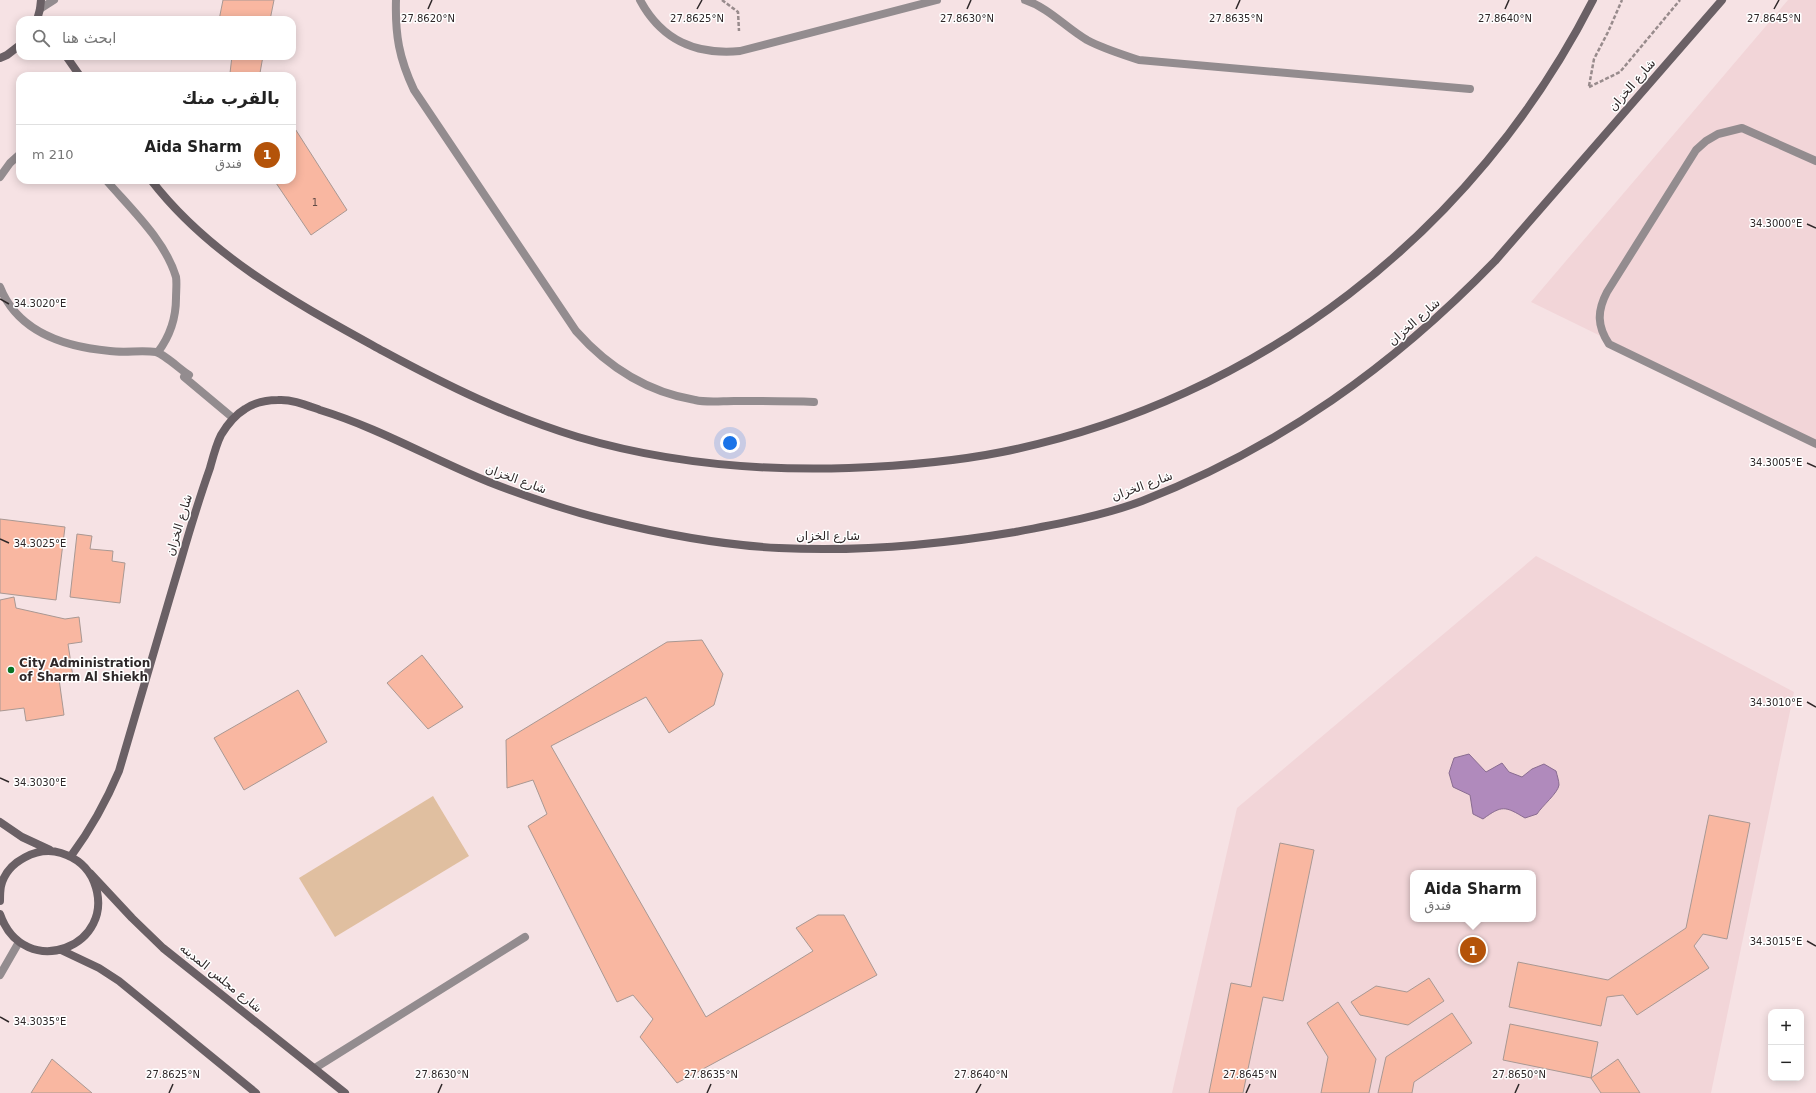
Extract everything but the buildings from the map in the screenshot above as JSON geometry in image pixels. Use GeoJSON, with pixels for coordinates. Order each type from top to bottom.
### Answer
{"type":"FeatureCollection","features":[{"type":"Feature","properties":{"kind":"main road"},"geometry":{"type":"LineString","coordinates":[[39,16],[41,0]]}},
{"type":"Feature","properties":{"kind":"main road"},"geometry":{"type":"LineString","coordinates":[[154,184],[186,222],[215,247],[289,297],[437,381],[483,402],[531,421],[579,437],[629,450],[731,466],[783,469],[835,468],[891,466],[947,461],[1003,452],[1119,420],[1165,402],[1216,378],[1262,353],[1306,326],[1349,295],[1390,262],[1434,220],[1476,175],[1514,127],[1549,76],[1593,0]]}},
{"type":"Feature","properties":{"kind":"main road","name":"شارع الخزان"},"geometry":{"type":"LineString","coordinates":[[71,856],[88,833],[102,809],[119,770],[197,504],[220,437],[233,418],[243,410],[255,404],[280,399],[292,401],[349,418],[492,484],[548,503],[603,520],[661,533],[718,542],[776,548],[874,548],[977,538],[1070,520],[1138,503],[1229,462],[1273,438],[1328,404],[1413,340],[1455,302],[1495,261],[1722,0]]}},
{"type":"Feature","properties":{"kind":"main road"},"geometry":{"type":"LineString","coordinates":[[0,58],[16,48]]}},
{"type":"Feature","properties":{"kind":"main road"},"geometry":{"type":"LineString","coordinates":[[69,60],[77,72]]}},
{"type":"Feature","properties":{"kind":"main road"},"geometry":{"type":"LineString","coordinates":[[0,822],[34,844],[71,856]]}},
{"type":"Feature","properties":{"kind":"main road"},"geometry":{"type":"LineString","coordinates":[[0,900],[1,886],[7,873],[16,863],[29,855],[42,851],[57,852]]}},
{"type":"Feature","properties":{"kind":"main road","name":"شارع مجلس المدينه"},"geometry":{"type":"LineString","coordinates":[[71,856],[82,864],[132,918],[164,948],[345,1093]]}},
{"type":"Feature","properties":{"kind":"main road"},"geometry":{"type":"LineString","coordinates":[[0,914],[3,924],[10,934],[19,942],[32,949],[47,952],[61,950],[79,942],[91,928],[98,910],[97,891],[90,873]]}},
{"type":"Feature","properties":{"kind":"main road"},"geometry":{"type":"LineString","coordinates":[[61,950],[99,968],[119,981],[256,1093]]}},
{"type":"Feature","properties":{"kind":"street"},"geometry":{"type":"LineString","coordinates":[[39,16],[54,0]]}},
{"type":"Feature","properties":{"kind":"street"},"geometry":{"type":"LineString","coordinates":[[396,0],[395,23],[398,46],[404,69],[414,90],[576,330],[590,346],[623,373],[646,385],[671,395],[696,401],[814,402]]}},
{"type":"Feature","properties":{"kind":"street"},"geometry":{"type":"LineString","coordinates":[[640,0],[646,11],[670,36],[684,44],[700,50],[720,53],[740,51],[937,0]]}},
{"type":"Feature","properties":{"kind":"street"},"geometry":{"type":"LineString","coordinates":[[1025,0],[1048,12],[1086,39],[1112,52],[1139,60],[1470,89]]}},
{"type":"Feature","properties":{"kind":"street"},"geometry":{"type":"LineString","coordinates":[[1816,161],[1742,128],[1718,134],[1706,141],[1696,150],[1607,292],[1600,308],[1599,317],[1600,327],[1609,344],[1816,444]]}},
{"type":"Feature","properties":{"kind":"street"},"geometry":{"type":"LineString","coordinates":[[0,177],[16,158]]}},
{"type":"Feature","properties":{"kind":"street"},"geometry":{"type":"LineString","coordinates":[[109,184],[156,238],[167,255],[176,278],[176,307],[173,324],[165,343],[158,352]]}},
{"type":"Feature","properties":{"kind":"street"},"geometry":{"type":"LineString","coordinates":[[0,287],[5,299],[21,320],[38,333],[63,342],[110,352],[158,352],[189,375],[184,377],[233,418]]}},
{"type":"Feature","properties":{"kind":"street"},"geometry":{"type":"LineString","coordinates":[[315,1068],[525,937]]}},
{"type":"Feature","properties":{"kind":"street"},"geometry":{"type":"LineString","coordinates":[[0,975],[19,942]]}},
{"type":"Feature","properties":{"kind":"path"},"geometry":{"type":"LineString","coordinates":[[722,0],[738,12],[740,51]]}},
{"type":"Feature","properties":{"kind":"path"},"geometry":{"type":"LineString","coordinates":[[1622,0],[1594,59],[1589,87],[1620,72],[1680,0]]}},
{"type":"Feature","properties":{"kind":"shaded area"},"geometry":{"type":"Polygon","coordinates":[[[1788,0],[1816,0],[1816,441],[1531,302],[1788,0]]]}},
{"type":"Feature","properties":{"kind":"shaded area"},"geometry":{"type":"Polygon","coordinates":[[[1536,556],[1794,692],[1711,1093],[1172,1093],[1237,808],[1536,556]]]}},
{"type":"Feature","properties":{"kind":"shaded area"},"geometry":{"type":"Polygon","coordinates":[[[1469,754],[1486,772],[1502,763],[1509,772],[1522,777],[1532,769],[1544,764],[1556,771],[1559,783],[1558,788],[1537,814],[1525,818],[1508,809],[1499,809],[1483,819],[1473,814],[1470,795],[1453,787],[1449,773],[1454,758],[1469,754]]]}},
{"type":"Feature","properties":{"kind":"shaded area"},"geometry":{"type":"Polygon","coordinates":[[[433,796],[469,856],[335,937],[299,878],[433,796]]]}},
{"type":"Feature","properties":{"kind":"place","name":"City Administration of Sharm Al Shiekh"},"geometry":{"type":"Point","coordinates":[11,670]}},
{"type":"Feature","properties":{"kind":"place","name":"Aida Sharm"},"geometry":{"type":"Point","coordinates":[1473,950]}}]}
